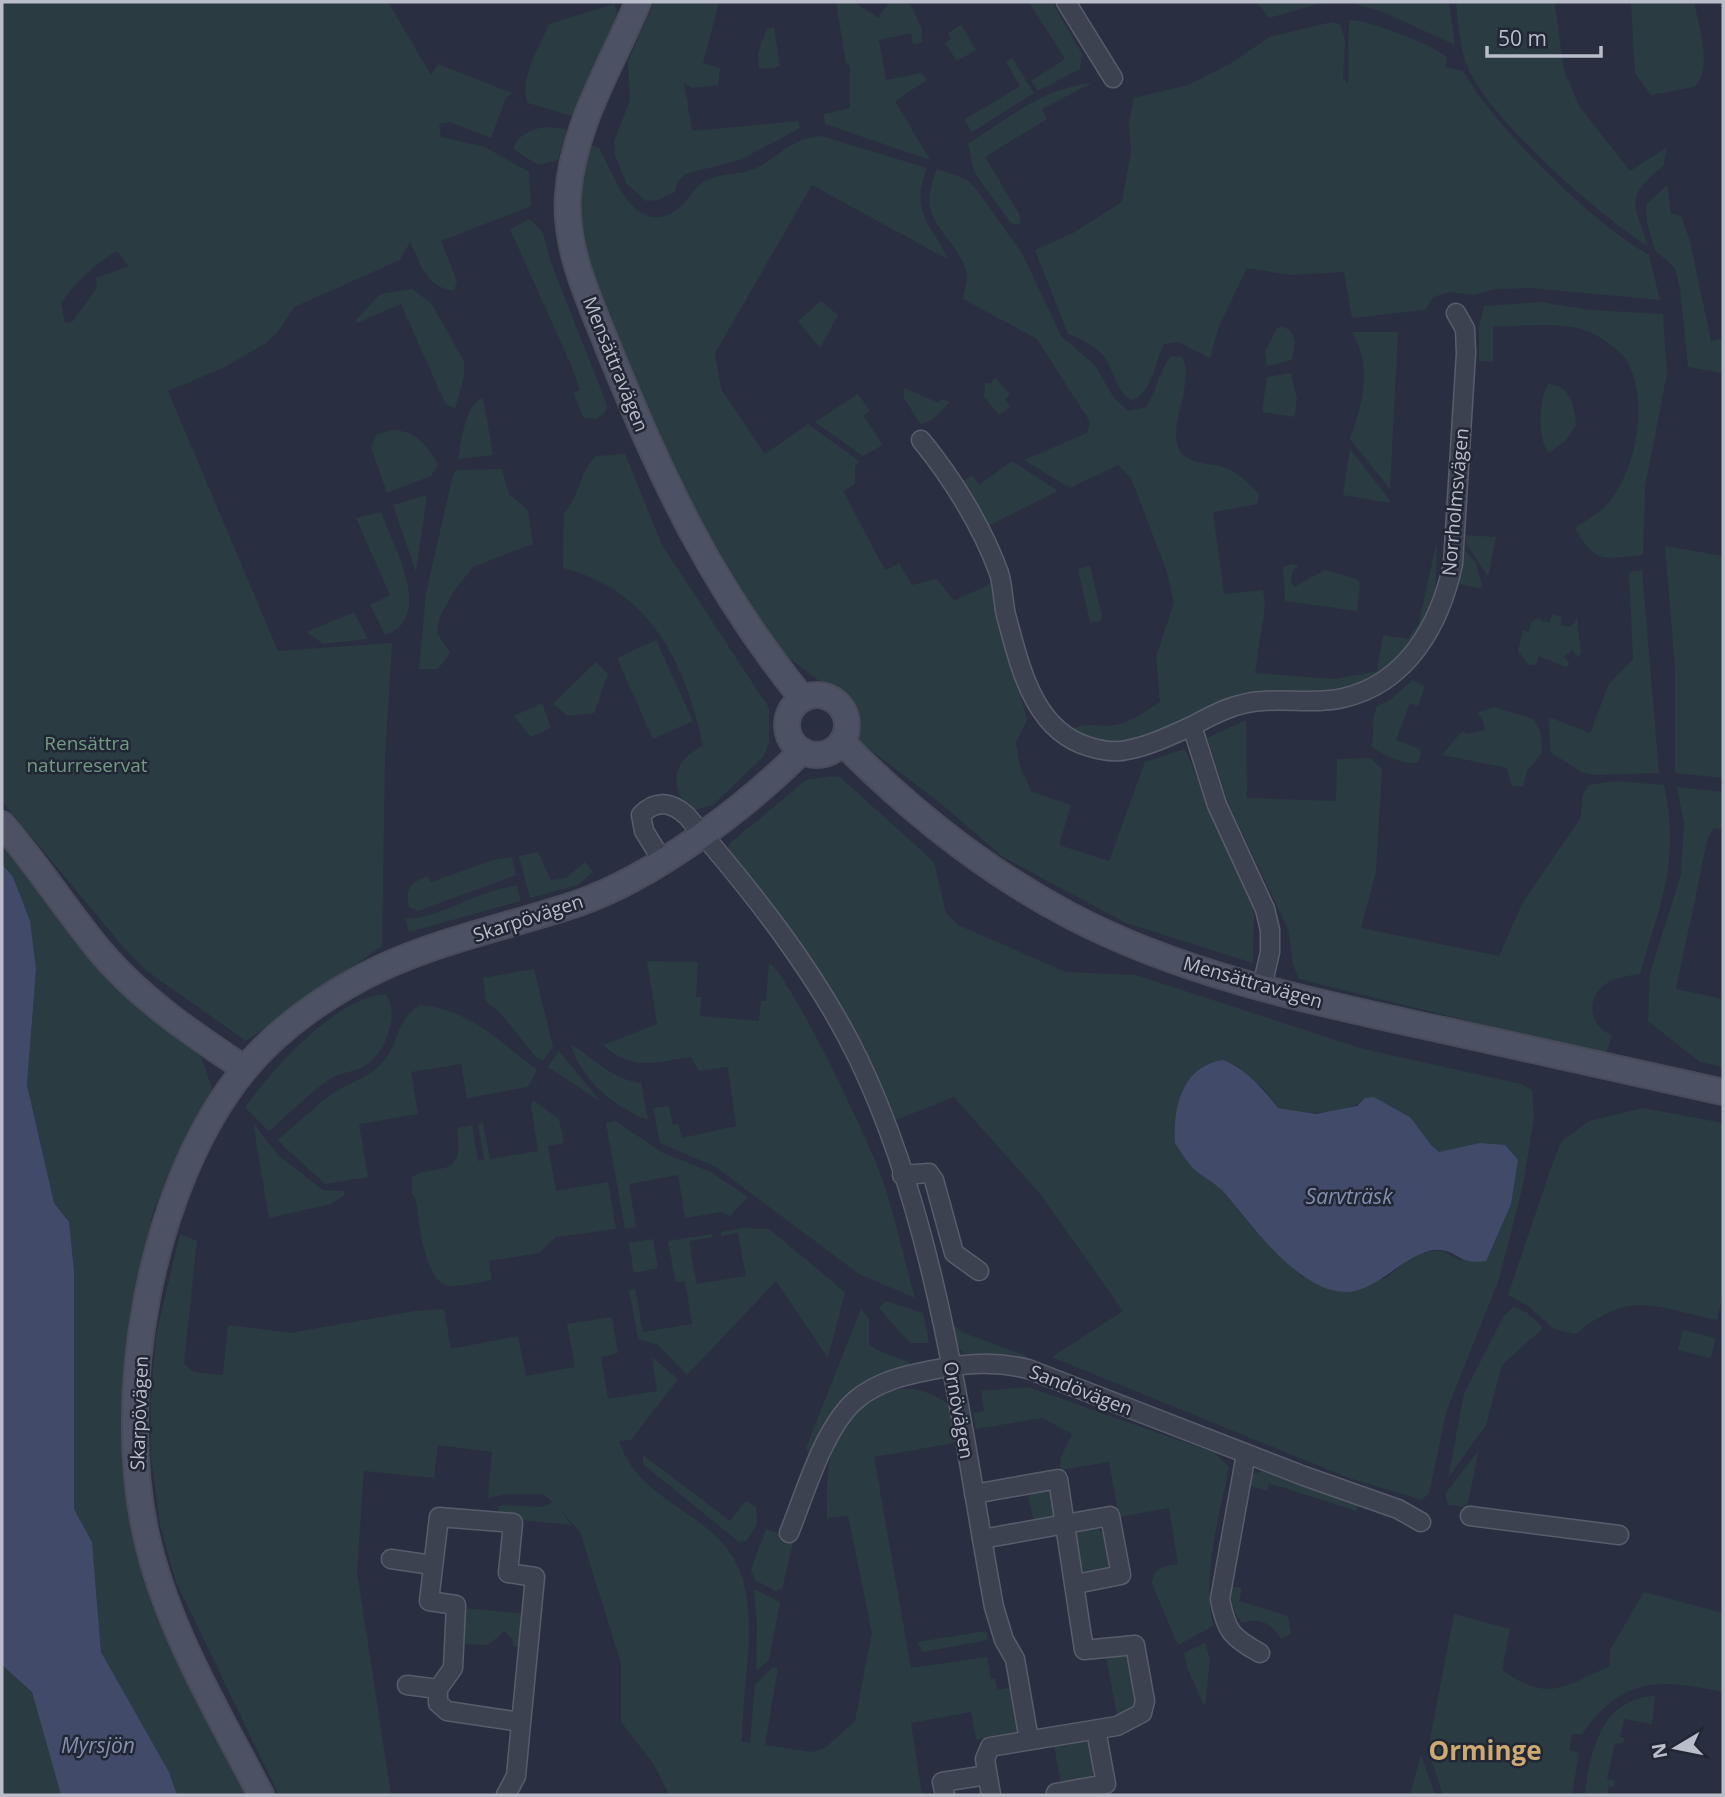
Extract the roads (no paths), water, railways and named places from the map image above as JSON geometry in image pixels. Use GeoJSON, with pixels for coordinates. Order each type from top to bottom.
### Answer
{"type":"FeatureCollection","features":[{"type":"Feature","properties":{"kind":"street","name":"Mensättravägen"},"geometry":{"type":"LineString","coordinates":[[638,2],[621,44],[596,90],[580,137],[568,194],[572,249],[620,376],[671,493],[707,565],[745,625],[802,698]]}},
{"type":"Feature","properties":{"kind":"street"},"geometry":{"type":"LineString","coordinates":[[1066,2],[1112,78]]}},
{"type":"Feature","properties":{"kind":"street","name":"Norrholmsvägen"},"geometry":{"type":"LineString","coordinates":[[920,440],[944,469],[991,556],[999,575],[1017,653],[1036,702],[1052,727],[1079,744],[1105,751],[1125,751],[1239,705],[1260,701],[1343,698],[1367,690],[1401,667],[1430,632],[1448,589],[1453,564],[1466,353],[1465,329],[1456,313]]}},
{"type":"Feature","properties":{"kind":"street"},"geometry":{"type":"LineString","coordinates":[[820,695],[839,707],[846,724],[842,742],[824,755],[812,755],[802,751],[791,737],[788,721],[791,708],[802,698],[820,695]]}},
{"type":"Feature","properties":{"kind":"street"},"geometry":{"type":"LineString","coordinates":[[1192,726],[1217,805],[1265,909],[1270,930],[1270,952],[1262,987]]}},
{"type":"Feature","properties":{"kind":"street","name":"Mensättravägen"},"geometry":{"type":"LineString","coordinates":[[842,742],[891,791],[956,844],[1020,887],[1072,916],[1136,945],[1262,987],[1388,1018],[1723,1092]]}},
{"type":"Feature","properties":{"kind":"street","name":"Skarpövägen"},"geometry":{"type":"LineString","coordinates":[[261,1795],[179,1631],[149,1549],[136,1483],[135,1415],[143,1332],[166,1221],[197,1142],[245,1069],[285,1031],[327,998],[384,967],[583,902],[703,835],[767,785],[802,751]]}},
{"type":"Feature","properties":{"kind":"street","name":"Ornövägen"},"geometry":{"type":"LineString","coordinates":[[662,860],[641,815],[652,806],[662,803],[679,809],[703,835],[824,995],[859,1060],[902,1175],[937,1296],[999,1626],[1015,1659],[1029,1740]]}},
{"type":"Feature","properties":{"kind":"street"},"geometry":{"type":"LineString","coordinates":[[2,824],[85,932],[123,976],[192,1033],[245,1069]]}},
{"type":"Feature","properties":{"kind":"street"},"geometry":{"type":"LineString","coordinates":[[902,1175],[929,1173],[934,1180],[954,1253],[979,1271]]}},
{"type":"Feature","properties":{"kind":"street","name":"Sandövägen"},"geometry":{"type":"LineString","coordinates":[[789,1533],[836,1425],[856,1400],[889,1381],[951,1366],[985,1362],[1028,1369],[1246,1454],[1398,1509],[1421,1522]]}},
{"type":"Feature","properties":{"kind":"street"},"geometry":{"type":"LineString","coordinates":[[1246,1454],[1220,1599],[1224,1618],[1234,1639],[1260,1653]]}},
{"type":"Feature","properties":{"kind":"street"},"geometry":{"type":"LineString","coordinates":[[974,1494],[1058,1479],[1084,1650],[1135,1645],[1145,1701],[1142,1713],[1122,1724],[990,1747],[985,1759],[991,1795]]}},
{"type":"Feature","properties":{"kind":"street"},"geometry":{"type":"LineString","coordinates":[[982,1539],[1110,1516],[1121,1575],[1076,1584]]}},
{"type":"Feature","properties":{"kind":"street"},"geometry":{"type":"LineString","coordinates":[[1470,1516],[1619,1535]]}},
{"type":"Feature","properties":{"kind":"street"},"geometry":{"type":"LineString","coordinates":[[506,1795],[516,1776],[535,1577],[508,1573],[513,1523],[439,1517],[429,1601],[456,1605],[453,1668],[438,1689],[438,1703],[447,1712],[520,1722]]}},
{"type":"Feature","properties":{"kind":"street"},"geometry":{"type":"LineString","coordinates":[[391,1559],[432,1564]]}},
{"type":"Feature","properties":{"kind":"street"},"geometry":{"type":"LineString","coordinates":[[407,1685],[438,1689]]}},
{"type":"Feature","properties":{"kind":"street"},"geometry":{"type":"LineString","coordinates":[[1057,1795],[1056,1793],[1106,1784],[1096,1730]]}},
{"type":"Feature","properties":{"kind":"street"},"geometry":{"type":"LineString","coordinates":[[945,1795],[943,1782],[988,1775]]}},
{"type":"Feature","properties":{"kind":"water","name":"Myrsjön"},"geometry":{"type":"Polygon","coordinates":[[[2,864],[13,877],[30,921],[36,969],[27,1085],[54,1203],[69,1222],[74,1271],[74,1509],[92,1542],[101,1652],[169,1772],[177,1795],[61,1795],[32,1692],[2,1665],[2,864]]]}},
{"type":"Feature","properties":{"kind":"water","name":"Sarvträsk"},"geometry":{"type":"Polygon","coordinates":[[[1223,1060],[1246,1074],[1278,1108],[1316,1114],[1357,1106],[1365,1098],[1374,1097],[1411,1118],[1439,1152],[1480,1143],[1505,1145],[1518,1160],[1511,1204],[1486,1261],[1465,1260],[1447,1251],[1430,1251],[1355,1291],[1337,1291],[1318,1285],[1300,1274],[1266,1243],[1216,1185],[1194,1169],[1175,1143],[1178,1103],[1189,1079],[1198,1070],[1223,1060]]]}},
{"type":"Feature","properties":{"kind":"district","name":"Orminge"},"geometry":{"type":"Point","coordinates":[1485,1750]}},
{"type":"Feature","properties":{"kind":"park label","name":"Rensättra naturreservat"},"geometry":{"type":"Point","coordinates":[87,754]}}]}
